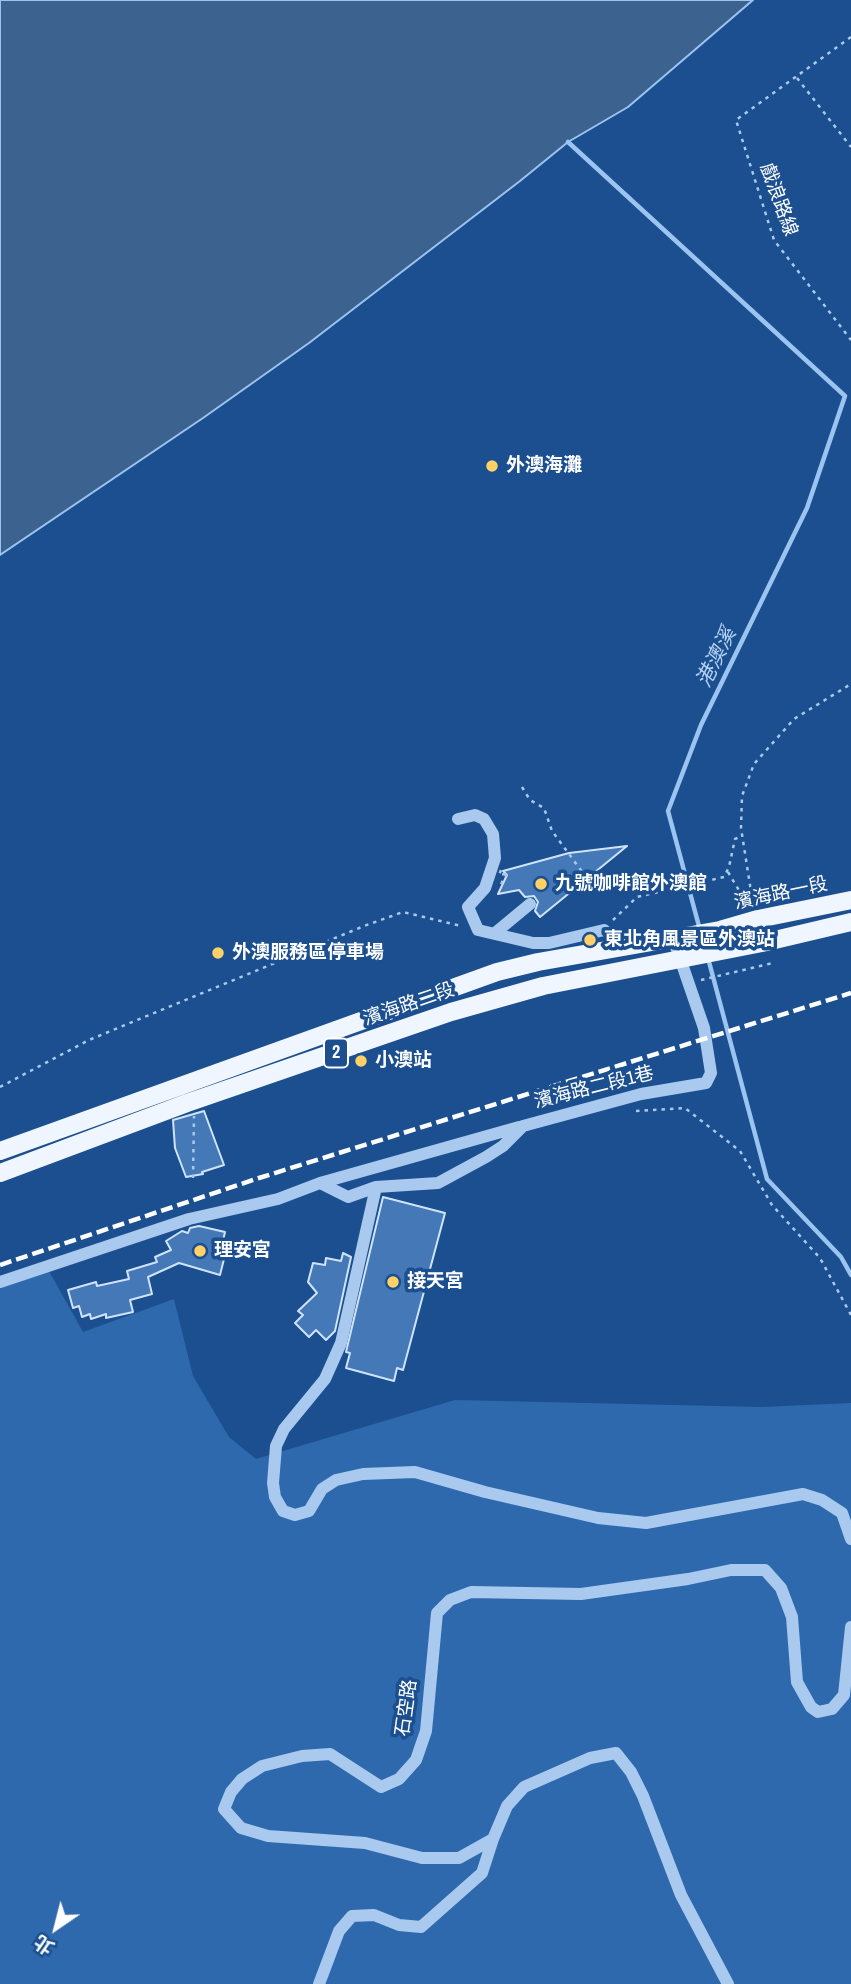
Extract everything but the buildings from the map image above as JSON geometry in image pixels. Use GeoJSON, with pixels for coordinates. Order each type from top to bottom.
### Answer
{"type":"FeatureCollection","features":[{"type":"Feature","properties":{"kind":"main road","name":"濱海路一段"},"geometry":{"type":"LineString","coordinates":[[673,938],[851,900]]}},
{"type":"Feature","properties":{"kind":"main road","name":"2"},"geometry":{"type":"LineString","coordinates":[[680,957],[725,950],[851,922]]}},
{"type":"Feature","properties":{"kind":"main road","name":"濱海路二段"},"geometry":{"type":"LineString","coordinates":[[4,1149],[497,972],[673,938]]}},
{"type":"Feature","properties":{"kind":"main road","name":"濱海路二段"},"geometry":{"type":"LineString","coordinates":[[8,1171],[191,1108],[287,1070],[451,1012],[543,986],[680,957]]}},
{"type":"Feature","properties":{"kind":"main road"},"geometry":{"type":"LineString","coordinates":[[444,993],[451,1012]]}},
{"type":"Feature","properties":{"kind":"main road"},"geometry":{"type":"LineString","coordinates":[[277,1052],[287,1070]]}},
{"type":"Feature","properties":{"kind":"main road"},"geometry":{"type":"LineString","coordinates":[[182,1085],[191,1108]]}},
{"type":"Feature","properties":{"kind":"main road"},"geometry":{"type":"LineString","coordinates":[[4,1149],[8,1171]]}},
{"type":"Feature","properties":{"kind":"street"},"geometry":{"type":"LineString","coordinates":[[458,819],[475,815],[484,820],[494,834],[495,858],[485,888],[468,908],[478,930],[533,943],[549,943],[604,930],[626,947]]}},
{"type":"Feature","properties":{"kind":"street"},"geometry":{"type":"LineString","coordinates":[[495,933],[530,904]]}},
{"type":"Feature","properties":{"kind":"street"},"geometry":{"type":"LineString","coordinates":[[495,933],[512,943],[533,949],[538,962]]}},
{"type":"Feature","properties":{"kind":"street","name":"濱海路二段1巷"},"geometry":{"type":"LineString","coordinates":[[320,1184],[348,1197],[376,1187],[438,1183],[503,1146],[523,1126],[641,1094],[706,1083],[711,1073],[704,1028],[673,938]]}},
{"type":"Feature","properties":{"kind":"street"},"geometry":{"type":"LineString","coordinates":[[0,1282],[189,1219],[278,1199],[320,1184],[523,1126]]}},
{"type":"Feature","properties":{"kind":"street"},"geometry":{"type":"LineString","coordinates":[[376,1187],[341,1343],[325,1379],[284,1429],[276,1446],[273,1483],[275,1497],[283,1511],[295,1515],[309,1511],[322,1489],[336,1480],[363,1474],[415,1472],[485,1492],[598,1518],[646,1523],[803,1494],[822,1500],[842,1513],[851,1539]]}},
{"type":"Feature","properties":{"kind":"street","name":"石空路"},"geometry":{"type":"LineString","coordinates":[[493,1839],[459,1858],[422,1858],[365,1843],[268,1836],[241,1828],[224,1809],[231,1792],[242,1779],[262,1766],[302,1756],[330,1754],[381,1787],[399,1779],[416,1760],[426,1731],[437,1613],[450,1600],[471,1592],[581,1594],[731,1570],[765,1570],[781,1588],[792,1617],[797,1682],[811,1707],[818,1712],[832,1709],[844,1695],[851,1627]]}},
{"type":"Feature","properties":{"kind":"street"},"geometry":{"type":"LineString","coordinates":[[319,1984],[340,1931],[352,1916],[374,1915],[399,1925],[421,1927],[482,1873],[507,1806],[524,1787],[590,1758],[616,1754],[631,1772],[643,1796],[681,1895],[728,1984]]}},
{"type":"Feature","properties":{"kind":"path","name":"戲浪路線"},"geometry":{"type":"LineString","coordinates":[[851,37],[736,120],[774,240],[851,340]]}},
{"type":"Feature","properties":{"kind":"path"},"geometry":{"type":"LineString","coordinates":[[796,77],[851,147]]}},
{"type":"Feature","properties":{"kind":"path"},"geometry":{"type":"LineString","coordinates":[[754,909],[742,836],[742,796],[754,764],[794,719],[851,684]]}},
{"type":"Feature","properties":{"kind":"path"},"geometry":{"type":"LineString","coordinates":[[522,787],[530,800],[544,807],[552,831],[597,892]]}},
{"type":"Feature","properties":{"kind":"path"},"geometry":{"type":"LineString","coordinates":[[604,930],[637,897],[724,877],[728,872],[735,839],[742,836]]}},
{"type":"Feature","properties":{"kind":"path"},"geometry":{"type":"LineString","coordinates":[[501,870],[499,875],[506,874]]}},
{"type":"Feature","properties":{"kind":"path"},"geometry":{"type":"LineString","coordinates":[[728,872],[740,892],[753,901]]}},
{"type":"Feature","properties":{"kind":"path"},"geometry":{"type":"LineString","coordinates":[[588,879],[596,873]]}},
{"type":"Feature","properties":{"kind":"path"},"geometry":{"type":"LineString","coordinates":[[0,1087],[101,1035],[403,912],[478,930]]}},
{"type":"Feature","properties":{"kind":"path"},"geometry":{"type":"LineString","coordinates":[[696,981],[773,963]]}},
{"type":"Feature","properties":{"kind":"path"},"geometry":{"type":"LineString","coordinates":[[191,1108],[193,1178]]}},
{"type":"Feature","properties":{"kind":"path"},"geometry":{"type":"LineString","coordinates":[[632,1111],[685,1108],[740,1151],[772,1205],[820,1258],[851,1315]]}},
{"type":"Feature","properties":{"kind":"shaded area"},"geometry":{"type":"Polygon","coordinates":[[[0,0],[753,0],[628,107],[568,142],[309,343],[0,555],[0,0]]]}},
{"type":"Feature","properties":{"kind":"shaded area"},"geometry":{"type":"Polygon","coordinates":[[[49,1271],[83,1332],[174,1299],[193,1376],[229,1437],[256,1459],[455,1400],[762,1407],[851,1403],[851,1984],[0,1984],[0,1286],[49,1271]]]}},
{"type":"Feature","properties":{"kind":"waterway","name":"港澳溪"},"geometry":{"type":"LineString","coordinates":[[568,142],[845,396],[807,508],[701,725],[668,811],[700,930]]}},
{"type":"Feature","properties":{"kind":"waterway","name":"港澳溪"},"geometry":{"type":"LineString","coordinates":[[708,958],[767,1179],[841,1257],[851,1275]]}},
{"type":"Feature","properties":{"kind":"railway"},"geometry":{"type":"LineString","coordinates":[[0,1265],[259,1178],[851,993]]}},
{"type":"Feature","properties":{"kind":"place","name":"外澳海灘"},"geometry":{"type":"Point","coordinates":[492,466]}},
{"type":"Feature","properties":{"kind":"place","name":"九號咖啡館外澳館"},"geometry":{"type":"Point","coordinates":[541,884]}},
{"type":"Feature","properties":{"kind":"place","name":"東北角風景區外澳站"},"geometry":{"type":"Point","coordinates":[590,940]}},
{"type":"Feature","properties":{"kind":"place","name":"外澳服務區停車場"},"geometry":{"type":"Point","coordinates":[218,953]}},
{"type":"Feature","properties":{"kind":"place","name":"小澳站"},"geometry":{"type":"Point","coordinates":[361,1061]}},
{"type":"Feature","properties":{"kind":"place","name":"理安宮"},"geometry":{"type":"Point","coordinates":[200,1251]}},
{"type":"Feature","properties":{"kind":"place","name":"接天宮"},"geometry":{"type":"Point","coordinates":[393,1282]}}]}
